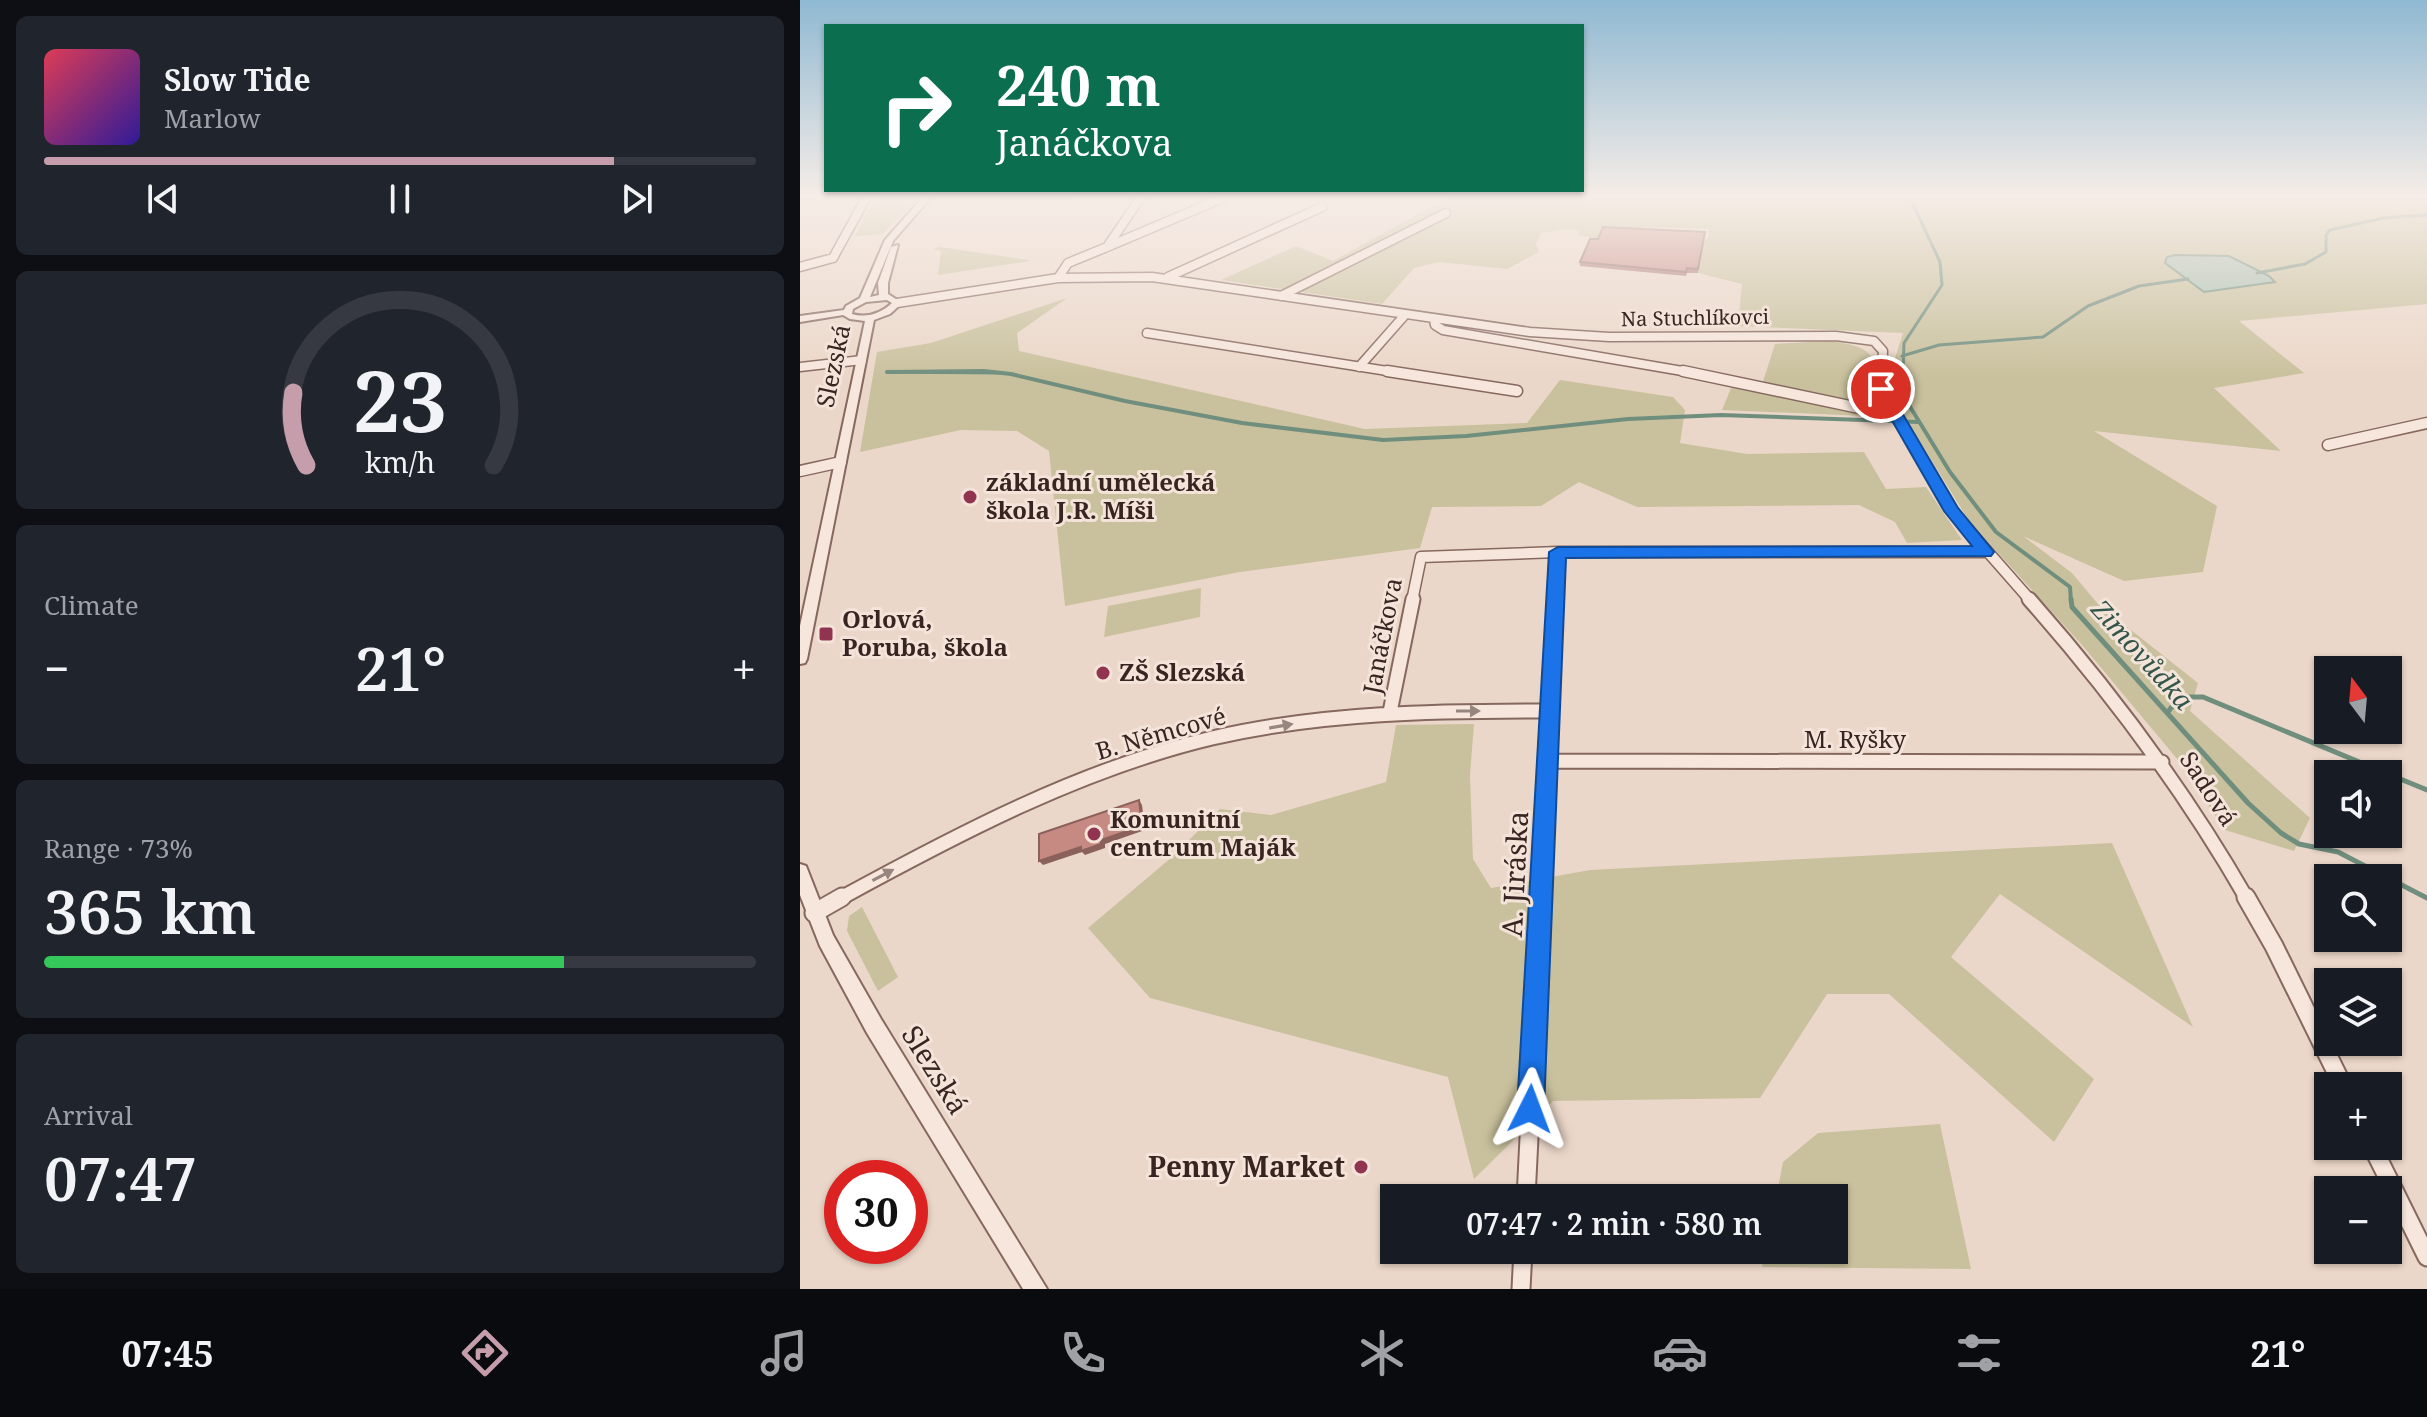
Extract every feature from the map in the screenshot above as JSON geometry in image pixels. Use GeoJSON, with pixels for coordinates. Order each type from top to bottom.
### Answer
{"type":"FeatureCollection","features":[{"type":"Feature","properties":{"kind":"street"},"geometry":{"type":"LineString","coordinates":[[800,267],[833,257]]}},
{"type":"Feature","properties":{"kind":"street"},"geometry":{"type":"LineString","coordinates":[[864,300],[882,257]]}},
{"type":"Feature","properties":{"kind":"street"},"geometry":{"type":"LineString","coordinates":[[884,297],[883,283],[892,257]]}},
{"type":"Feature","properties":{"kind":"street"},"geometry":{"type":"LineString","coordinates":[[1058,278],[1068,263],[1082,257]]}},
{"type":"Feature","properties":{"kind":"street"},"geometry":{"type":"LineString","coordinates":[[1166,278],[1212,257]]}},
{"type":"Feature","properties":{"kind":"street"},"geometry":{"type":"LineString","coordinates":[[1281,296],[1358,257]]}},
{"type":"Feature","properties":{"kind":"street","name":"Na Stuchlíkovci"},"geometry":{"type":"LineString","coordinates":[[897,303],[1058,278],[1166,278],[1404,316],[1530,332],[1609,337],[1727,335],[1865,338],[1874,341],[1883,351],[1881,389],[1952,511],[1985,552]]}},
{"type":"Feature","properties":{"kind":"street"},"geometry":{"type":"LineString","coordinates":[[800,319],[847,312],[864,300],[884,297],[895,299],[897,303],[891,310],[870,318],[855,319],[847,312]]}},
{"type":"Feature","properties":{"kind":"street"},"geometry":{"type":"LineString","coordinates":[[1359,367],[1404,316]]}},
{"type":"Feature","properties":{"kind":"street","name":"Slezská"},"geometry":{"type":"LineString","coordinates":[[800,659],[870,318]]}},
{"type":"Feature","properties":{"kind":"street","name":"Na Stuchlíkovci"},"geometry":{"type":"LineString","coordinates":[[1434,320],[1435,325],[1443,330],[1691,372],[1897,416]]}},
{"type":"Feature","properties":{"kind":"street"},"geometry":{"type":"LineString","coordinates":[[1147,333],[1517,391]]}},
{"type":"Feature","properties":{"kind":"street"},"geometry":{"type":"LineString","coordinates":[[800,367],[862,360]]}},
{"type":"Feature","properties":{"kind":"street"},"geometry":{"type":"LineString","coordinates":[[2328,445],[2427,423]]}},
{"type":"Feature","properties":{"kind":"street"},"geometry":{"type":"LineString","coordinates":[[800,471],[841,462]]}},
{"type":"Feature","properties":{"kind":"street","name":"Janáčkova"},"geometry":{"type":"LineString","coordinates":[[1390,712],[1421,557],[1558,552],[1985,552]]}},
{"type":"Feature","properties":{"kind":"street","name":"A. Jiráska"},"geometry":{"type":"LineString","coordinates":[[1527,1184],[1558,552]]}},
{"type":"Feature","properties":{"kind":"street","name":"Sadová"},"geometry":{"type":"LineString","coordinates":[[1985,552],[2068,643],[2162,762],[2205,826],[2274,946],[2336,1072]]}},
{"type":"Feature","properties":{"kind":"street","name":"B. Němcové"},"geometry":{"type":"LineString","coordinates":[[814,913],[945,842],[1104,772],[1217,737],[1312,720],[1390,712],[1551,711]]}},
{"type":"Feature","properties":{"kind":"street","name":"M. Ryšky"},"geometry":{"type":"LineString","coordinates":[[1549,761],[2162,762]]}},
{"type":"Feature","properties":{"kind":"street","name":"Slezská"},"geometry":{"type":"LineString","coordinates":[[800,872],[814,913],[874,1026],[1036,1289]]}},
{"type":"Feature","properties":{"kind":"street"},"geometry":{"type":"LineString","coordinates":[[2379,1160],[2427,1257]]}},
{"type":"Feature","properties":{"kind":"street"},"geometry":{"type":"LineString","coordinates":[[1521,1289],[1522,1264]]}},
{"type":"Feature","properties":{"kind":"shaded area"},"geometry":{"type":"Polygon","coordinates":[[[940,257],[1009,257],[1030,261],[938,275],[940,257]]]}},
{"type":"Feature","properties":{"kind":"shaded area"},"geometry":{"type":"Polygon","coordinates":[[[1271,257],[1324,257],[1333,261],[1340,257],[1529,257],[1507,269],[1439,262],[1414,268],[1382,304],[1221,280],[1271,257]]]}},
{"type":"Feature","properties":{"kind":"shaded area"},"geometry":{"type":"Polygon","coordinates":[[[1701,257],[2427,257],[2427,304],[2239,321],[2304,373],[2214,388],[2281,451],[2094,431],[2217,506],[2203,572],[2124,581],[2023,536],[2072,573],[2098,604],[2198,683],[2190,711],[2310,818],[2294,851],[2225,830],[2178,760],[2082,645],[1969,521],[1903,414],[1893,365],[1903,333],[1738,326],[1742,284],[1698,273],[1701,257]]]}},
{"type":"Feature","properties":{"kind":"shaded area"},"geometry":{"type":"Polygon","coordinates":[[[2167,257],[2231,257],[2275,282],[2204,292],[2165,263],[2167,257]]]}},
{"type":"Feature","properties":{"kind":"shaded area"},"geometry":{"type":"Polygon","coordinates":[[[1067,298],[1017,333],[1019,351],[1365,429],[1527,423],[1560,380],[1673,397],[1685,410],[1680,443],[1747,454],[1864,452],[1886,489],[1926,487],[1962,540],[1907,543],[1895,522],[1859,505],[1637,507],[1579,482],[1541,506],[1432,507],[1420,548],[1240,572],[1065,606],[1049,451],[1017,431],[961,430],[860,452],[877,352],[931,343],[1067,298]]]}},
{"type":"Feature","properties":{"kind":"shaded area"},"geometry":{"type":"Polygon","coordinates":[[[1830,341],[1858,347],[1872,357],[1877,403],[1865,416],[1722,410],[1731,388],[1760,391],[1775,344],[1830,341]]]}},
{"type":"Feature","properties":{"kind":"shaded area"},"geometry":{"type":"Polygon","coordinates":[[[1201,588],[1200,617],[1104,637],[1108,606],[1201,588]]]}},
{"type":"Feature","properties":{"kind":"shaded area"},"geometry":{"type":"Polygon","coordinates":[[[1474,724],[1470,775],[1473,859],[1491,888],[1590,870],[2112,843],[2193,1027],[2000,894],[1951,957],[2094,1079],[2054,1142],[1889,994],[1827,994],[1760,1098],[1553,1101],[1474,1179],[1448,1077],[1150,998],[1088,928],[1172,857],[1220,809],[1271,815],[1386,782],[1396,725],[1474,724]]]}},
{"type":"Feature","properties":{"kind":"shaded area"},"geometry":{"type":"Polygon","coordinates":[[[862,907],[898,977],[878,991],[847,931],[849,916],[862,907]]]}},
{"type":"Feature","properties":{"kind":"shaded area"},"geometry":{"type":"Polygon","coordinates":[[[1940,1124],[1971,1269],[1762,1267],[1763,1264],[1848,1264],[1848,1184],[1779,1184],[1783,1162],[1818,1133],[1940,1124]]]}},
{"type":"Feature","properties":{"kind":"building"},"geometry":{"type":"Polygon","coordinates":[[[1582,257],[1700,257],[1698,269],[1687,268],[1686,272],[1580,262],[1582,257]]]}},
{"type":"Feature","properties":{"kind":"building","name":"Komunitní centrum Maják"},"geometry":{"type":"Polygon","coordinates":[[[1139,800],[1142,826],[1101,840],[1101,844],[1081,851],[1081,847],[1039,861],[1039,834],[1139,800]]]}},
{"type":"Feature","properties":{"kind":"waterway","name":"Zimovůdka"},"geometry":{"type":"LineString","coordinates":[[1904,356],[1904,343],[1942,285],[1938,257]]}},
{"type":"Feature","properties":{"kind":"waterway"},"geometry":{"type":"LineString","coordinates":[[2257,273],[2305,264],[2317,257]]}},
{"type":"Feature","properties":{"kind":"waterway"},"geometry":{"type":"LineString","coordinates":[[1904,356],[1939,345],[2043,337],[2088,306],[2139,286],[2188,279]]}},
{"type":"Feature","properties":{"kind":"waterway","name":"Zimovůdka"},"geometry":{"type":"LineString","coordinates":[[1903,373],[1904,356]]}},
{"type":"Feature","properties":{"kind":"waterway"},"geometry":{"type":"LineString","coordinates":[[999,373],[887,372],[984,371],[1011,374],[1125,401],[1242,423],[1383,440],[1466,436],[1628,419],[1721,415],[1918,422]]}},
{"type":"Feature","properties":{"kind":"waterway","name":"Zimovůdka"},"geometry":{"type":"LineString","coordinates":[[1903,371],[1902,387],[1909,405],[1950,472],[1996,532],[2070,587],[2071,601]]}},
{"type":"Feature","properties":{"kind":"waterway","name":"Zimovůdka"},"geometry":{"type":"LineString","coordinates":[[2071,599],[2072,607],[2248,803],[2281,833],[2299,844],[2338,852],[2427,898]]}},
{"type":"Feature","properties":{"kind":"waterway"},"geometry":{"type":"LineString","coordinates":[[2168,712],[2179,697],[2203,697],[2427,790]]}},
{"type":"Feature","properties":{"kind":"place","name":"základní umělecká škola J.R. Míši"},"geometry":{"type":"Point","coordinates":[970,497]}},
{"type":"Feature","properties":{"kind":"place","name":"Orlová, Poruba, škola"},"geometry":{"type":"Point","coordinates":[826,634]}},
{"type":"Feature","properties":{"kind":"place","name":"ZŠ Slezská"},"geometry":{"type":"Point","coordinates":[1103,673]}},
{"type":"Feature","properties":{"kind":"place","name":"Komunitní centrum Maják"},"geometry":{"type":"Point","coordinates":[1094,834]}},
{"type":"Feature","properties":{"kind":"place","name":"Penny Market"},"geometry":{"type":"Point","coordinates":[1361,1167]}},
{"type":"Feature","properties":{"kind":"route"},"geometry":{"type":"LineString","coordinates":[[1530,1109],[1558,552],[1985,552],[1952,511],[1881,389]]}}]}
